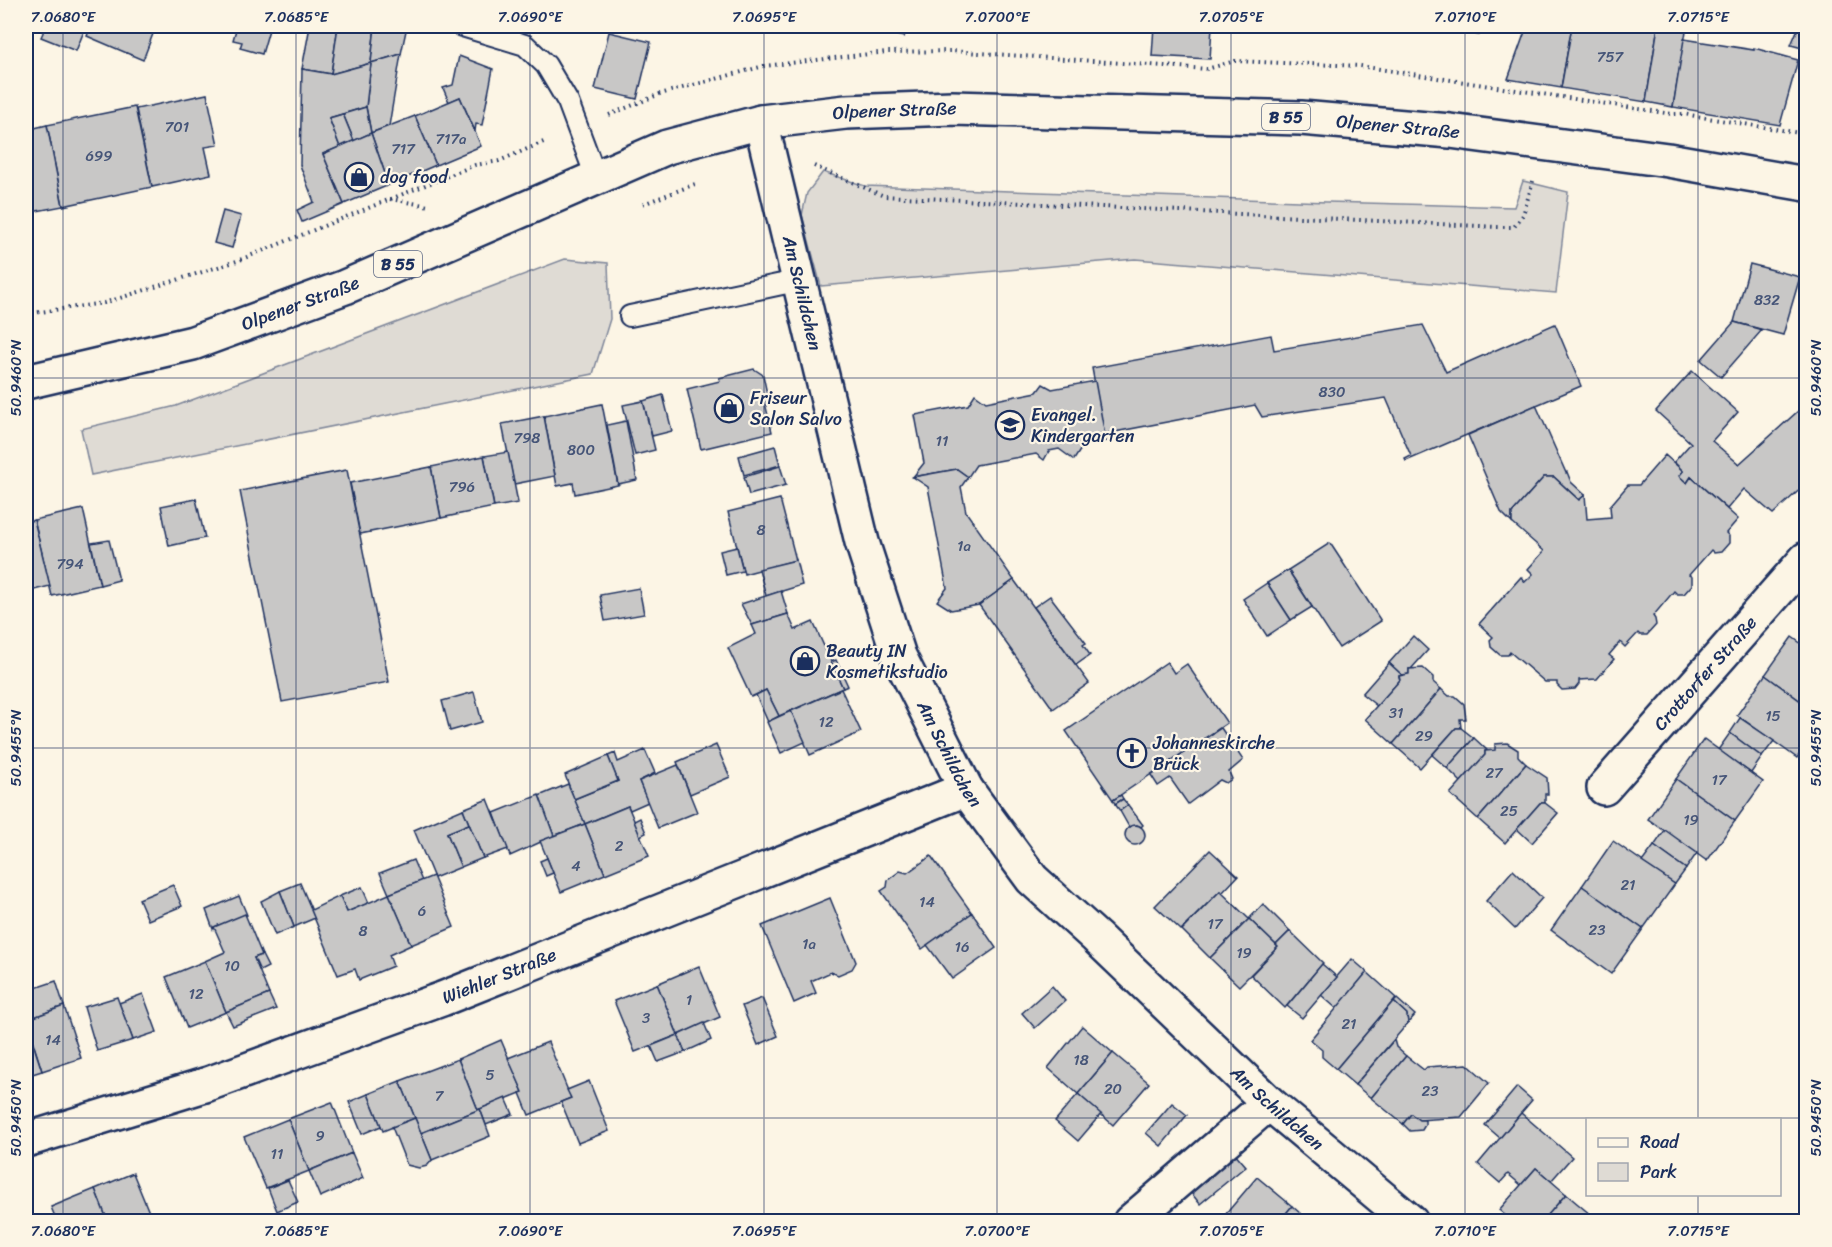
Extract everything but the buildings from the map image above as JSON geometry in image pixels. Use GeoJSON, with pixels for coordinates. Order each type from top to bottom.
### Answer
{"type":"FeatureCollection","features":[{"type":"Feature","properties":{"kind":"street","name":"Olpener Straße"},"geometry":{"type":"LineString","coordinates":[[26,382],[193,343],[345,287],[667,147],[761,122],[846,112],[952,108],[1301,118],[1450,131],[1668,160],[1806,184]]}},
{"type":"Feature","properties":{"kind":"street","name":"Am Schildchen"},"geometry":{"type":"LineString","coordinates":[[761,122],[862,542],[899,656],[966,789],[1032,879],[1269,1103],[1411,1221]]}},
{"type":"Feature","properties":{"kind":"street","name":"Crottorfer Straße"},"geometry":{"type":"LineString","coordinates":[[1604,788],[1806,559]]}},
{"type":"Feature","properties":{"kind":"street","name":"Wiehler Straße"},"geometry":{"type":"LineString","coordinates":[[26,1140],[208,1084],[442,999],[966,789]]}},
{"type":"Feature","properties":{"kind":"street"},"geometry":{"type":"LineString","coordinates":[[1130,1221],[1269,1103]]}},
{"type":"Feature","properties":{"kind":"lane"},"geometry":{"type":"LineString","coordinates":[[462,26],[525,45],[546,65],[568,102],[596,177]]}},
{"type":"Feature","properties":{"kind":"lane"},"geometry":{"type":"LineString","coordinates":[[630,316],[799,279]]}},
{"type":"Feature","properties":{"kind":"path"},"geometry":{"type":"LineString","coordinates":[[770,159],[796,159],[884,196],[1498,227],[1514,227],[1523,215],[1534,178]]}},
{"type":"Feature","properties":{"kind":"path"},"geometry":{"type":"LineString","coordinates":[[638,206],[704,180]]}},
{"type":"Feature","properties":{"kind":"path"},"geometry":{"type":"LineString","coordinates":[[26,314],[104,303],[237,261],[390,199]]}},
{"type":"Feature","properties":{"kind":"green space"},"geometry":{"type":"Polygon","coordinates":[[[823,172],[865,186],[1327,202],[1514,207],[1523,181],[1568,192],[1556,293],[1135,259],[821,286],[802,215],[807,193],[823,172]]]}},
{"type":"Feature","properties":{"kind":"green space"},"geometry":{"type":"Polygon","coordinates":[[[565,259],[608,263],[610,319],[593,374],[91,475],[81,429],[176,406],[565,259]]]}},
{"type":"Feature","properties":{"kind":"place","name":"dog food"},"geometry":{"type":"Point","coordinates":[359,177]}},
{"type":"Feature","properties":{"kind":"place","name":"Friseur Salon Salvo"},"geometry":{"type":"Point","coordinates":[729,408]}},
{"type":"Feature","properties":{"kind":"place","name":"Evangel. Kindergarten"},"geometry":{"type":"Point","coordinates":[1010,425]}},
{"type":"Feature","properties":{"kind":"place","name":"Beauty IN Kosmetikstudio"},"geometry":{"type":"Point","coordinates":[805,661]}},
{"type":"Feature","properties":{"kind":"place","name":"Johanneskirche Brück"},"geometry":{"type":"Point","coordinates":[1132,753]}}]}
